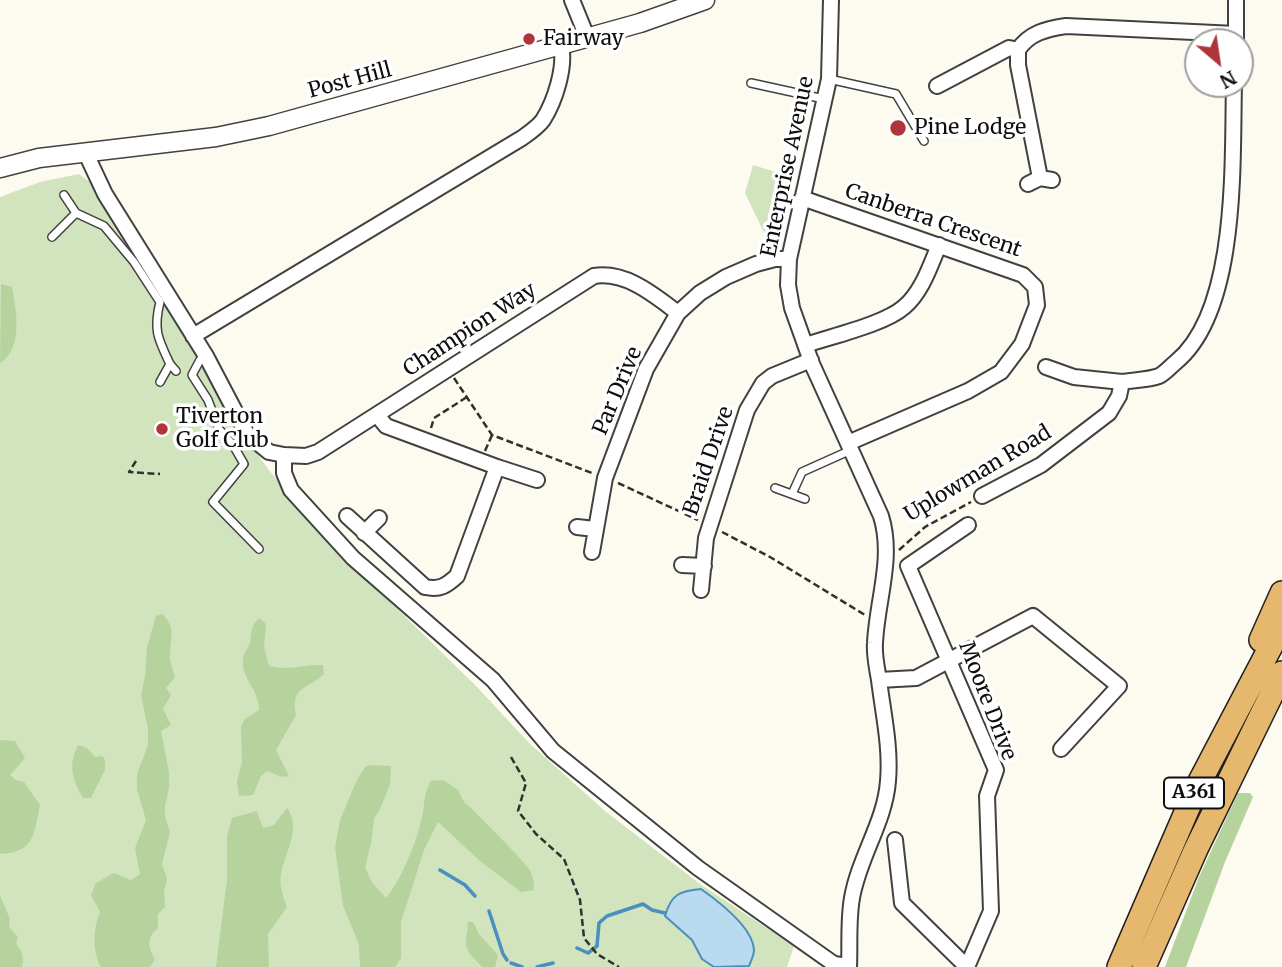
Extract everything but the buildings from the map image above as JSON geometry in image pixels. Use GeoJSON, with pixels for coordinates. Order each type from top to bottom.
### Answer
{"type":"FeatureCollection","features":[{"type":"Feature","properties":{"kind":"highway","name":"A361"},"geometry":{"type":"LineString","coordinates":[[1245,693],[1263,634],[1282,593]]}},
{"type":"Feature","properties":{"kind":"highway","name":"A361"},"geometry":{"type":"LineString","coordinates":[[1119,967],[1197,787],[1282,625]]}},
{"type":"Feature","properties":{"kind":"highway","name":"A361"},"geometry":{"type":"LineString","coordinates":[[1144,967],[1196,849],[1282,673]]}},
{"type":"Feature","properties":{"kind":"street"},"geometry":{"type":"LineString","coordinates":[[572,0],[587,37]]}},
{"type":"Feature","properties":{"kind":"street","name":"Post Hill"},"geometry":{"type":"LineString","coordinates":[[0,168],[39,158],[216,136],[269,126],[640,23],[705,0]]}},
{"type":"Feature","properties":{"kind":"street","name":"Enterprise Avenue"},"geometry":{"type":"LineString","coordinates":[[831,0],[829,79],[789,259],[788,285],[792,308],[811,360],[881,516],[886,534]]}},
{"type":"Feature","properties":{"kind":"street"},"geometry":{"type":"LineString","coordinates":[[1236,0],[1236,28]]}},
{"type":"Feature","properties":{"kind":"street"},"geometry":{"type":"LineString","coordinates":[[1040,181],[1018,65],[1018,50],[1024,41],[1037,33],[1066,26],[1184,34]]}},
{"type":"Feature","properties":{"kind":"street"},"geometry":{"type":"LineString","coordinates":[[194,336],[537,127],[548,110],[557,86],[562,64],[561,45]]}},
{"type":"Feature","properties":{"kind":"street"},"geometry":{"type":"LineString","coordinates":[[937,86],[956,70],[1009,48],[1018,50]]}},
{"type":"Feature","properties":{"kind":"street"},"geometry":{"type":"LineString","coordinates":[[1046,367],[1074,377],[1122,382],[1159,376],[1182,357],[1199,334],[1224,264],[1229,229],[1234,98]]}},
{"type":"Feature","properties":{"kind":"street"},"geometry":{"type":"LineString","coordinates":[[87,151],[105,194],[206,356],[247,434],[269,453],[284,456],[284,473],[291,490],[353,558],[493,680],[553,751],[698,868],[834,964],[849,967]]}},
{"type":"Feature","properties":{"kind":"street","name":"Canberra Crescent"},"geometry":{"type":"LineString","coordinates":[[802,198],[1023,275],[1035,287],[1037,305],[1022,344],[1001,372],[849,446]]}},
{"type":"Feature","properties":{"kind":"street"},"geometry":{"type":"LineString","coordinates":[[806,345],[888,316],[904,307],[925,279],[939,245]]}},
{"type":"Feature","properties":{"kind":"street","name":"Par Drive"},"geometry":{"type":"LineString","coordinates":[[592,552],[606,478],[646,369],[678,313],[700,293],[726,276],[756,264],[789,259]]}},
{"type":"Feature","properties":{"kind":"street","name":"Champion Way"},"geometry":{"type":"LineString","coordinates":[[284,456],[311,455],[594,276],[603,274],[639,285],[678,313]]}},
{"type":"Feature","properties":{"kind":"street","name":"Braid Drive"},"geometry":{"type":"LineString","coordinates":[[701,590],[709,525],[747,410],[763,383],[772,376],[811,360]]}},
{"type":"Feature","properties":{"kind":"street","name":"Uplowman Road"},"geometry":{"type":"LineString","coordinates":[[982,496],[1041,465],[1110,413],[1119,396],[1122,382]]}},
{"type":"Feature","properties":{"kind":"street"},"geometry":{"type":"LineString","coordinates":[[377,415],[386,426],[537,480]]}},
{"type":"Feature","properties":{"kind":"street"},"geometry":{"type":"LineString","coordinates":[[347,516],[425,587],[444,587],[457,576],[497,467]]}},
{"type":"Feature","properties":{"kind":"street"},"geometry":{"type":"LineString","coordinates":[[363,533],[379,519]]}},
{"type":"Feature","properties":{"kind":"street","name":"Moore Drive"},"geometry":{"type":"LineString","coordinates":[[967,967],[991,911],[987,796],[996,770],[908,566],[968,525]]}},
{"type":"Feature","properties":{"kind":"street"},"geometry":{"type":"LineString","coordinates":[[577,527],[596,529]]}},
{"type":"Feature","properties":{"kind":"street","name":"Uplowman Road"},"geometry":{"type":"LineString","coordinates":[[849,967],[851,899],[859,869],[884,806],[888,780],[888,746],[875,647],[876,622],[887,557],[886,534]]}},
{"type":"Feature","properties":{"kind":"street"},"geometry":{"type":"LineString","coordinates":[[682,565],[704,566]]}},
{"type":"Feature","properties":{"kind":"street"},"geometry":{"type":"LineString","coordinates":[[879,680],[916,678],[1033,616],[1119,686],[1061,749]]}},
{"type":"Feature","properties":{"kind":"street"},"geometry":{"type":"LineString","coordinates":[[895,840],[902,903],[967,967]]}},
{"type":"Feature","properties":{"kind":"lane"},"geometry":{"type":"LineString","coordinates":[[829,79],[896,94],[924,141]]}},
{"type":"Feature","properties":{"kind":"lane"},"geometry":{"type":"LineString","coordinates":[[751,83],[824,99]]}},
{"type":"Feature","properties":{"kind":"lane"},"geometry":{"type":"LineString","coordinates":[[64,195],[76,213],[104,226],[134,262],[160,302],[155,321],[157,337],[176,371]]}},
{"type":"Feature","properties":{"kind":"lane"},"geometry":{"type":"LineString","coordinates":[[52,237],[76,213]]}},
{"type":"Feature","properties":{"kind":"lane"},"geometry":{"type":"LineString","coordinates":[[206,356],[200,360],[192,375],[208,400],[219,429],[244,464],[213,502],[259,549]]}},
{"type":"Feature","properties":{"kind":"lane"},"geometry":{"type":"LineString","coordinates":[[160,382],[170,364]]}},
{"type":"Feature","properties":{"kind":"lane"},"geometry":{"type":"LineString","coordinates":[[233,445],[247,434]]}},
{"type":"Feature","properties":{"kind":"lane"},"geometry":{"type":"LineString","coordinates":[[792,494],[802,472],[849,446]]}},
{"type":"Feature","properties":{"kind":"lane"},"geometry":{"type":"LineString","coordinates":[[775,488],[805,499]]}},
{"type":"Feature","properties":{"kind":"path"},"geometry":{"type":"LineString","coordinates":[[448,370],[492,435],[606,478],[709,525],[769,557],[876,622]]}},
{"type":"Feature","properties":{"kind":"path"},"geometry":{"type":"LineString","coordinates":[[426,440],[434,418],[467,397]]}},
{"type":"Feature","properties":{"kind":"path"},"geometry":{"type":"LineString","coordinates":[[482,461],[492,435]]}},
{"type":"Feature","properties":{"kind":"path"},"geometry":{"type":"LineString","coordinates":[[136,461],[129,472],[160,474]]}},
{"type":"Feature","properties":{"kind":"path","name":"Uplowman Road"},"geometry":{"type":"LineString","coordinates":[[898,552],[925,527],[982,496]]}},
{"type":"Feature","properties":{"kind":"path"},"geometry":{"type":"LineString","coordinates":[[511,757],[526,783],[518,811],[536,834],[564,859],[580,900],[584,938],[593,949],[619,967]]}},
{"type":"Feature","properties":{"kind":"green space"},"geometry":{"type":"Polygon","coordinates":[[[753,165],[795,178],[776,243],[770,245],[745,193],[753,165]]]}},
{"type":"Feature","properties":{"kind":"green space","name":"Tiverton Golf Club"},"geometry":{"type":"Polygon","coordinates":[[[79,174],[94,185],[194,352],[227,399],[240,429],[268,469],[327,540],[477,687],[529,743],[605,811],[700,884],[794,946],[787,967],[0,967],[0,197],[40,182],[79,174]]]}},
{"type":"Feature","properties":{"kind":"green space"},"geometry":{"type":"Polygon","coordinates":[[[1,284],[12,287],[16,328],[13,348],[0,363],[1,284]]]}},
{"type":"Feature","properties":{"kind":"green space"},"geometry":{"type":"Polygon","coordinates":[[[162,614],[171,628],[170,659],[175,677],[166,688],[171,695],[163,709],[171,725],[161,731],[169,772],[165,816],[170,832],[162,864],[167,879],[165,907],[158,914],[158,928],[150,939],[155,959],[150,967],[101,967],[95,940],[100,912],[91,895],[96,883],[114,873],[131,880],[140,874],[135,848],[146,820],[137,789],[137,774],[148,745],[148,729],[141,695],[147,648],[156,616],[162,614]]]}},
{"type":"Feature","properties":{"kind":"green space"},"geometry":{"type":"Polygon","coordinates":[[[259,618],[266,624],[264,647],[269,666],[284,668],[323,665],[324,674],[298,694],[295,699],[296,715],[276,750],[289,776],[282,777],[267,771],[261,776],[253,795],[239,796],[237,781],[242,762],[241,726],[245,719],[259,710],[244,671],[243,658],[253,627],[259,618]]]}},
{"type":"Feature","properties":{"kind":"green space"},"geometry":{"type":"Polygon","coordinates":[[[0,740],[15,741],[25,758],[10,775],[24,782],[40,805],[34,833],[26,846],[11,853],[0,854],[0,740]]]}},
{"type":"Feature","properties":{"kind":"green space"},"geometry":{"type":"Polygon","coordinates":[[[78,745],[87,748],[95,757],[102,756],[105,760],[105,770],[91,798],[83,798],[74,778],[72,765],[78,745]]]}},
{"type":"Feature","properties":{"kind":"green space"},"geometry":{"type":"Polygon","coordinates":[[[391,766],[390,784],[374,819],[365,868],[372,882],[386,898],[404,869],[414,845],[429,785],[431,781],[443,780],[458,790],[464,802],[525,864],[529,869],[534,890],[521,892],[480,861],[438,822],[424,850],[401,922],[401,958],[395,967],[360,967],[359,945],[343,905],[335,848],[340,820],[357,780],[365,767],[391,766]]]}},
{"type":"Feature","properties":{"kind":"green space"},"geometry":{"type":"Polygon","coordinates":[[[1238,793],[1250,793],[1253,797],[1225,862],[1186,967],[1165,967],[1199,877],[1238,793]]]}},
{"type":"Feature","properties":{"kind":"green space"},"geometry":{"type":"Polygon","coordinates":[[[287,808],[293,832],[281,878],[287,907],[268,934],[269,967],[216,967],[227,880],[227,837],[232,818],[257,811],[263,828],[274,825],[287,808]]]}},
{"type":"Feature","properties":{"kind":"green space"},"geometry":{"type":"Polygon","coordinates":[[[0,896],[10,919],[9,927],[18,937],[16,943],[22,954],[22,967],[0,967],[0,896]]]}},
{"type":"Feature","properties":{"kind":"green space"},"geometry":{"type":"Polygon","coordinates":[[[467,922],[473,922],[479,934],[498,955],[495,967],[482,967],[469,952],[466,945],[467,922]]]}},
{"type":"Feature","properties":{"kind":"water"},"geometry":{"type":"Polygon","coordinates":[[[701,889],[734,915],[748,932],[754,950],[749,966],[714,967],[702,959],[692,940],[665,916],[670,903],[677,895],[701,889]]]}},
{"type":"Feature","properties":{"kind":"waterway"},"geometry":{"type":"LineString","coordinates":[[440,870],[465,885],[475,896]]}},
{"type":"Feature","properties":{"kind":"waterway"},"geometry":{"type":"LineString","coordinates":[[577,948],[588,953],[597,946],[599,923],[607,916],[643,904],[652,910],[665,913]]}},
{"type":"Feature","properties":{"kind":"waterway"},"geometry":{"type":"LineString","coordinates":[[489,911],[507,960]]}},
{"type":"Feature","properties":{"kind":"waterway"},"geometry":{"type":"LineString","coordinates":[[511,963],[522,967]]}},
{"type":"Feature","properties":{"kind":"waterway"},"geometry":{"type":"LineString","coordinates":[[537,967],[553,963]]}},
{"type":"Feature","properties":{"kind":"place","name":"Fairway"},"geometry":{"type":"Point","coordinates":[529,39]}},
{"type":"Feature","properties":{"kind":"place","name":"Pine Lodge"},"geometry":{"type":"Point","coordinates":[898,128]}},
{"type":"Feature","properties":{"kind":"place","name":"Tiverton Golf Club"},"geometry":{"type":"Point","coordinates":[162,429]}}]}
